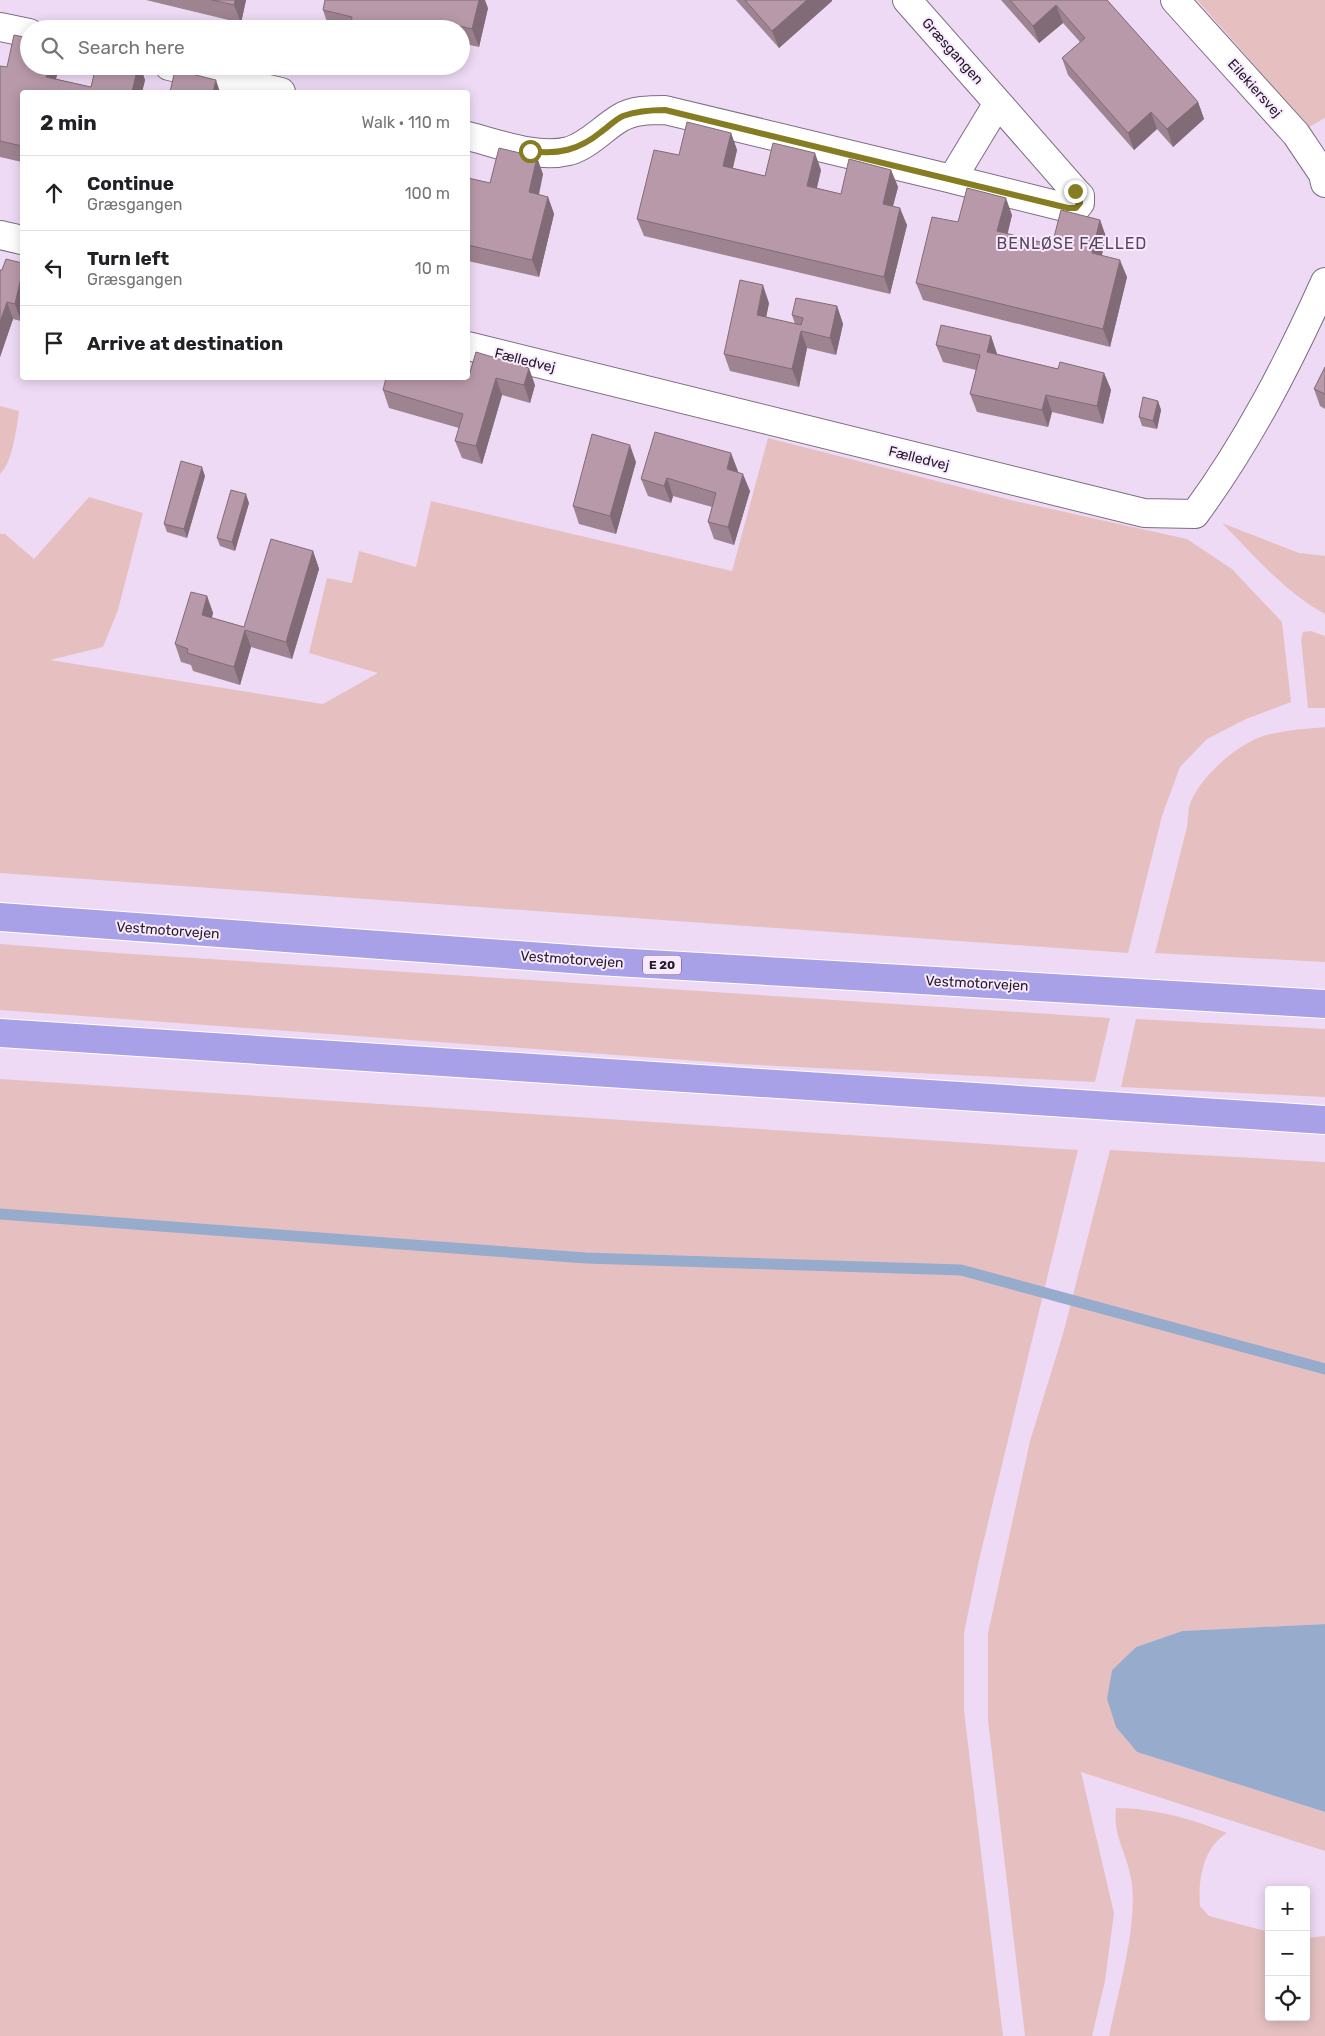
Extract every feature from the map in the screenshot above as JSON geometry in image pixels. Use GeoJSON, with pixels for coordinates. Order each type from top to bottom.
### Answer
{"type":"FeatureCollection","features":[{"type":"Feature","properties":{"kind":"highway","name":"Vestmotorvejen"},"geometry":{"type":"LineString","coordinates":[[0,917],[598,961],[1325,1004]]}},
{"type":"Feature","properties":{"kind":"highway"},"geometry":{"type":"LineString","coordinates":[[0,1033],[1325,1120]]}},
{"type":"Feature","properties":{"kind":"street","name":"Græsgangen"},"geometry":{"type":"LineString","coordinates":[[470,136],[550,154],[570,150],[588,142],[622,117],[643,110],[665,110],[952,178],[1068,208],[1076,208],[1080,203],[1080,196],[907,0]]}},
{"type":"Feature","properties":{"kind":"street","name":"Eilekiersvej"},"geometry":{"type":"LineString","coordinates":[[1175,0],[1296,134],[1323,174],[1325,183]]}},
{"type":"Feature","properties":{"kind":"street"},"geometry":{"type":"LineString","coordinates":[[0,27],[20,32]]}},
{"type":"Feature","properties":{"kind":"street"},"geometry":{"type":"LineString","coordinates":[[208,75],[272,90]]}},
{"type":"Feature","properties":{"kind":"street"},"geometry":{"type":"LineString","coordinates":[[952,178],[998,103]]}},
{"type":"Feature","properties":{"kind":"street"},"geometry":{"type":"LineString","coordinates":[[0,235],[20,240]]}},
{"type":"Feature","properties":{"kind":"street","name":"Fælledvej"},"geometry":{"type":"LineString","coordinates":[[470,346],[1134,511],[1171,515],[1195,514],[1229,469],[1290,360],[1325,282]]}},
{"type":"Feature","properties":{"kind":"shaded area"},"geometry":{"type":"Polygon","coordinates":[[[1197,0],[1325,0],[1325,118],[1309,127],[1197,0]]]}},
{"type":"Feature","properties":{"kind":"shaded area"},"geometry":{"type":"Polygon","coordinates":[[[0,406],[19,411],[11,454],[0,474],[0,406]]]}},
{"type":"Feature","properties":{"kind":"shaded area"},"geometry":{"type":"Polygon","coordinates":[[[768,438],[1015,501],[1187,539],[1232,569],[1282,622],[1291,702],[1246,719],[1207,739],[1180,767],[1162,816],[1128,953],[0,873],[0,534],[5,534],[34,559],[89,497],[143,513],[118,610],[103,647],[50,660],[323,704],[378,673],[309,653],[327,578],[352,583],[359,551],[416,567],[431,501],[732,571],[768,438]]]}},
{"type":"Feature","properties":{"kind":"shaded area"},"geometry":{"type":"Polygon","coordinates":[[[1222,523],[1299,553],[1325,556],[1325,614],[1283,584],[1222,523]]]}},
{"type":"Feature","properties":{"kind":"shaded area"},"geometry":{"type":"Polygon","coordinates":[[[1311,631],[1325,636],[1325,708],[1308,708],[1301,639],[1303,632],[1311,631]]]}},
{"type":"Feature","properties":{"kind":"shaded area"},"geometry":{"type":"Polygon","coordinates":[[[1325,727],[1325,962],[1155,953],[1187,827],[1189,807],[1200,785],[1219,764],[1252,740],[1279,732],[1325,727]]]}},
{"type":"Feature","properties":{"kind":"shaded area"},"geometry":{"type":"Polygon","coordinates":[[[0,944],[1110,1018],[1095,1082],[739,1064],[0,1010],[0,944]]]}},
{"type":"Feature","properties":{"kind":"shaded area"},"geometry":{"type":"Polygon","coordinates":[[[1136,1019],[1325,1029],[1325,1097],[1121,1087],[1136,1019]]]}},
{"type":"Feature","properties":{"kind":"shaded area"},"geometry":{"type":"Polygon","coordinates":[[[0,1079],[1078,1150],[979,1560],[964,1633],[964,1710],[1003,2036],[0,2036],[0,1079]]]}},
{"type":"Feature","properties":{"kind":"shaded area"},"geometry":{"type":"Polygon","coordinates":[[[1110,1150],[1325,1162],[1325,1624],[1182,1631],[1136,1647],[1112,1670],[1137,1752],[1325,1812],[1325,1851],[1081,1772],[1114,1913],[1105,1981],[1092,2036],[1025,2036],[988,1720],[988,1633],[1030,1441],[1063,1334],[1110,1150]]]}},
{"type":"Feature","properties":{"kind":"shaded area"},"geometry":{"type":"Polygon","coordinates":[[[1116,1808],[1130,1808],[1173,1815],[1227,1833],[1212,1847],[1207,1856],[1201,1875],[1200,1906],[1209,1916],[1265,1931],[1265,2021],[1310,2021],[1310,1938],[1325,1936],[1325,2036],[1109,2036],[1130,1935],[1133,1895],[1129,1868],[1116,1827],[1116,1808]]]}},
{"type":"Feature","properties":{"kind":"water"},"geometry":{"type":"Polygon","coordinates":[[[1325,1624],[1325,1812],[1137,1752],[1116,1727],[1107,1699],[1112,1670],[1136,1647],[1182,1631],[1325,1624]]]}},
{"type":"Feature","properties":{"kind":"building"},"geometry":{"type":"Polygon","coordinates":[[[212,0],[235,0],[234,5],[212,0]]]}},
{"type":"Feature","properties":{"kind":"building"},"geometry":{"type":"Polygon","coordinates":[[[325,0],[479,0],[472,29],[470,29],[470,20],[352,20],[352,17],[323,10],[325,0]]]}},
{"type":"Feature","properties":{"kind":"building"},"geometry":{"type":"Polygon","coordinates":[[[745,0],[807,0],[772,31],[745,0]]]}},
{"type":"Feature","properties":{"kind":"building"},"geometry":{"type":"Polygon","coordinates":[[[1010,0],[1107,0],[1198,102],[1167,129],[1151,112],[1128,133],[1062,58],[1085,38],[1056,5],[1033,26],[1010,0]]]}},
{"type":"Feature","properties":{"kind":"building"},"geometry":{"type":"Polygon","coordinates":[[[14,35],[20,36],[20,75],[47,75],[46,77],[91,87],[94,75],[136,75],[132,90],[20,90],[20,146],[0,141],[0,66],[7,67],[14,35]]]}},
{"type":"Feature","properties":{"kind":"building"},"geometry":{"type":"Polygon","coordinates":[[[174,75],[196,75],[216,80],[214,90],[170,90],[174,75]]]}},
{"type":"Feature","properties":{"kind":"building"},"geometry":{"type":"Polygon","coordinates":[[[687,122],[731,133],[723,166],[765,176],[773,143],[815,153],[807,186],[841,194],[849,159],[891,170],[883,204],[900,208],[884,277],[637,219],[654,150],[679,155],[687,122]]]}},
{"type":"Feature","properties":{"kind":"building"},"geometry":{"type":"Polygon","coordinates":[[[499,148],[537,157],[529,192],[548,197],[532,260],[470,245],[470,178],[490,183],[499,148]]]}},
{"type":"Feature","properties":{"kind":"building"},"geometry":{"type":"Polygon","coordinates":[[[967,188],[1006,198],[997,231],[1052,245],[1061,210],[1100,220],[1092,253],[1120,260],[1103,329],[916,283],[932,217],[958,222],[967,188]]]}},
{"type":"Feature","properties":{"kind":"building"},"geometry":{"type":"Polygon","coordinates":[[[6,259],[20,262],[20,282],[15,304],[7,302],[0,322],[0,270],[2,270],[6,259]]]}},
{"type":"Feature","properties":{"kind":"building"},"geometry":{"type":"Polygon","coordinates":[[[740,280],[763,285],[757,315],[801,325],[803,318],[792,315],[796,298],[837,306],[830,338],[801,331],[792,369],[724,354],[740,280]]]}},
{"type":"Feature","properties":{"kind":"building"},"geometry":{"type":"Polygon","coordinates":[[[941,325],[991,336],[987,352],[1058,369],[1060,362],[1104,373],[1097,406],[1046,395],[1042,410],[970,394],[980,355],[936,345],[941,325]]]}},
{"type":"Feature","properties":{"kind":"building"},"geometry":{"type":"Polygon","coordinates":[[[476,352],[529,368],[524,385],[496,378],[476,446],[455,441],[463,414],[383,390],[386,380],[470,380],[470,372],[476,352]]]}},
{"type":"Feature","properties":{"kind":"building"},"geometry":{"type":"Polygon","coordinates":[[[1325,367],[1325,394],[1314,389],[1325,367]]]}},
{"type":"Feature","properties":{"kind":"building"},"geometry":{"type":"Polygon","coordinates":[[[1143,397],[1158,401],[1153,421],[1139,417],[1143,397]]]}},
{"type":"Feature","properties":{"kind":"building"},"geometry":{"type":"Polygon","coordinates":[[[655,432],[731,453],[727,469],[743,474],[728,527],[708,522],[716,493],[667,478],[664,486],[641,479],[655,432]]]}},
{"type":"Feature","properties":{"kind":"building"},"geometry":{"type":"Polygon","coordinates":[[[592,434],[630,445],[610,516],[573,506],[592,434]]]}},
{"type":"Feature","properties":{"kind":"building"},"geometry":{"type":"Polygon","coordinates":[[[181,461],[202,467],[184,529],[164,524],[181,461]]]}},
{"type":"Feature","properties":{"kind":"building"},"geometry":{"type":"Polygon","coordinates":[[[231,490],[246,494],[232,542],[217,538],[231,490]]]}},
{"type":"Feature","properties":{"kind":"building"},"geometry":{"type":"Polygon","coordinates":[[[271,539],[313,551],[286,642],[245,630],[234,667],[187,653],[188,649],[175,644],[191,592],[207,596],[202,615],[244,627],[271,539]]]}},
{"type":"Feature","properties":{"kind":"waterway"},"geometry":{"type":"LineString","coordinates":[[0,1214],[586,1258],[961,1270],[1325,1369]]}},
{"type":"Feature","properties":{"kind":"district","name":"BENLØSE FÆLLED"},"geometry":{"type":"Point","coordinates":[1072,243]}},
{"type":"Feature","properties":{"kind":"route"},"geometry":{"type":"LineString","coordinates":[[530,151],[550,154],[570,150],[588,142],[622,117],[643,110],[665,110],[952,178],[1068,208],[1076,208],[1080,203],[1080,196],[1075,191]]}}]}
